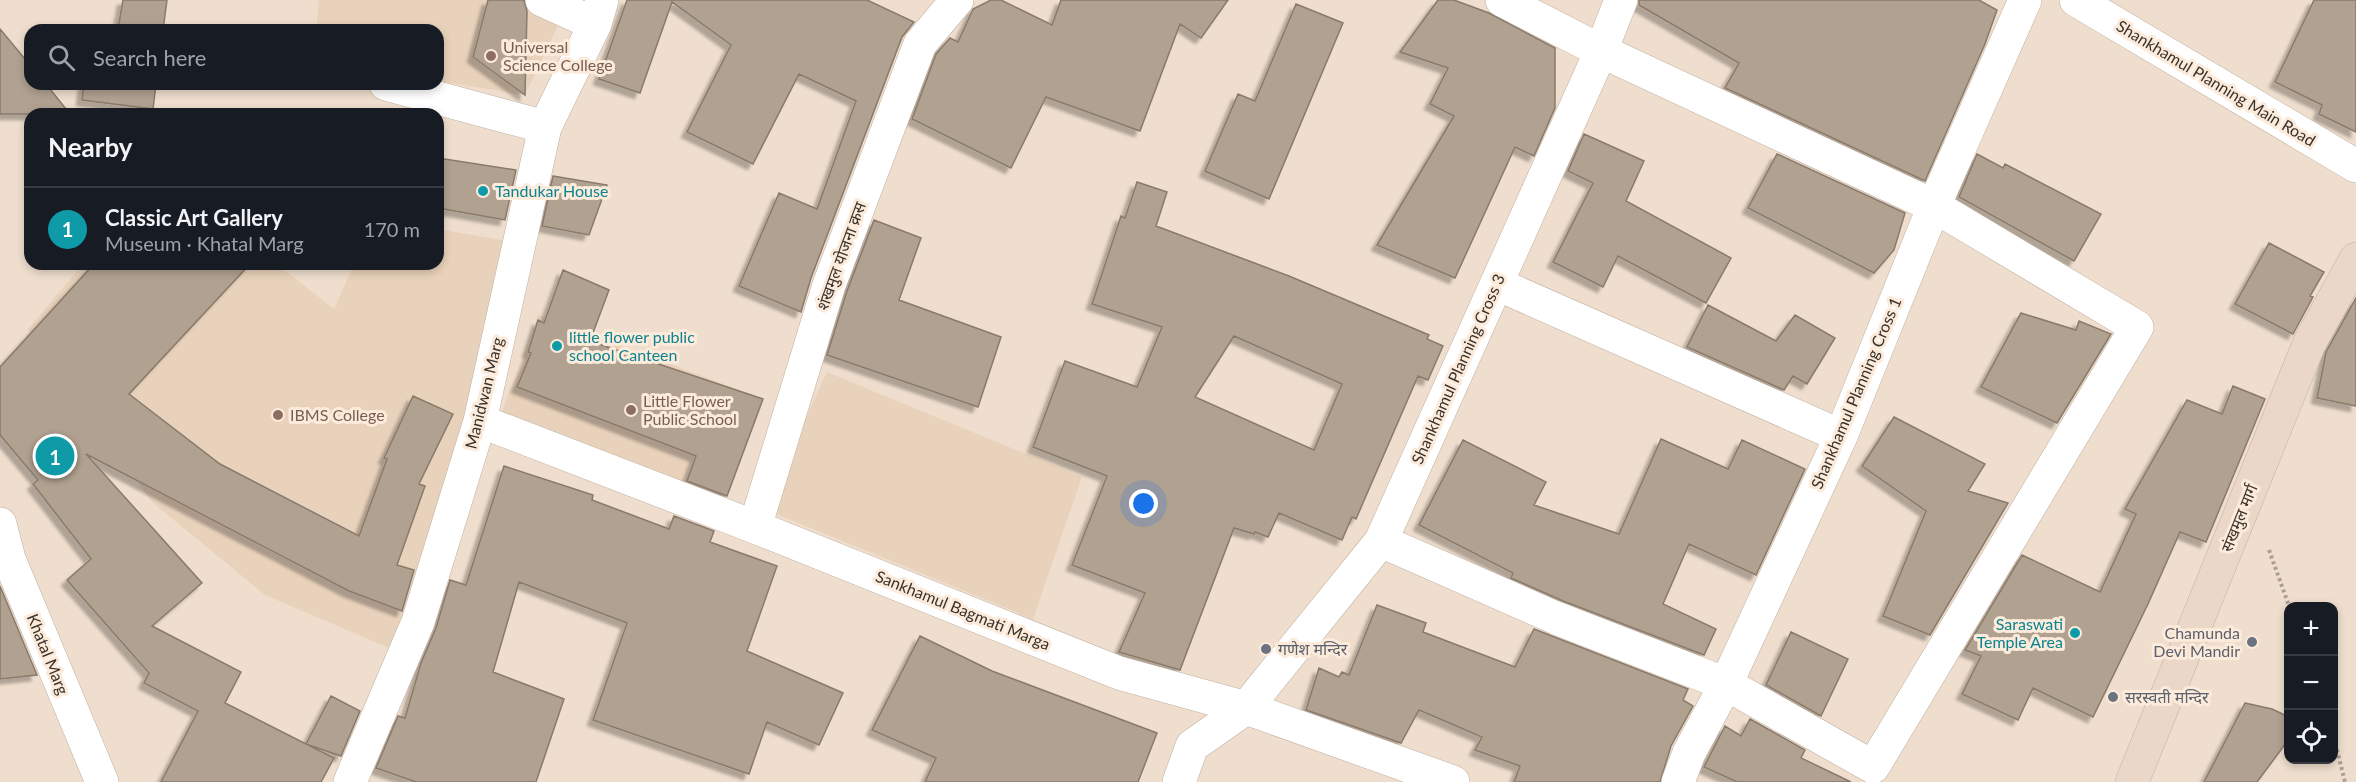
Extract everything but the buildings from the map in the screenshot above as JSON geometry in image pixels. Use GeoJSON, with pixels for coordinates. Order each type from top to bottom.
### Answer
{"type":"FeatureCollection","features":[{"type":"Feature","properties":{"kind":"street"},"geometry":{"type":"LineString","coordinates":[[542,0],[599,12]]}},
{"type":"Feature","properties":{"kind":"street","name":"शंखमुल योजना क्रस"},"geometry":{"type":"LineString","coordinates":[[755,527],[829,285],[920,44],[957,0]]}},
{"type":"Feature","properties":{"kind":"street"},"geometry":{"type":"LineString","coordinates":[[1381,541],[1556,618],[1726,684],[1874,767],[2137,327],[1934,206],[1600,51],[1502,0]]}},
{"type":"Feature","properties":{"kind":"street","name":"Shankhamul Planning Cross 3"},"geometry":{"type":"LineString","coordinates":[[1179,782],[1192,746],[1246,708],[1381,541],[1497,284],[1621,0]]}},
{"type":"Feature","properties":{"kind":"street","name":"Shankhamul Planning Cross 1"},"geometry":{"type":"LineString","coordinates":[[1678,782],[1689,753],[1726,684],[1841,436],[1934,206],[2025,0]]}},
{"type":"Feature","properties":{"kind":"street","name":"Shankhamul Planning Main Road"},"geometry":{"type":"LineString","coordinates":[[2076,0],[2356,166]]}},
{"type":"Feature","properties":{"kind":"street","name":"Manidwan Marg"},"geometry":{"type":"LineString","coordinates":[[350,782],[418,622],[480,421],[545,127],[599,12]]}},
{"type":"Feature","properties":{"kind":"street"},"geometry":{"type":"LineString","coordinates":[[408,90],[545,127]]}},
{"type":"Feature","properties":{"kind":"street","name":"संखमुल मार्ग"},"geometry":{"type":"LineString","coordinates":[[2132,782],[2309,344],[2356,259]]}},
{"type":"Feature","properties":{"kind":"street"},"geometry":{"type":"LineString","coordinates":[[1497,284],[1841,436]]}},
{"type":"Feature","properties":{"kind":"street","name":"Sankhamul Bagmati Marga"},"geometry":{"type":"LineString","coordinates":[[480,421],[755,527],[1119,672],[1246,708],[1453,782]]}},
{"type":"Feature","properties":{"kind":"street","name":"Khatal Marg"},"geometry":{"type":"LineString","coordinates":[[0,524],[9,559],[102,782]]}},
{"type":"Feature","properties":{"kind":"path"},"geometry":{"type":"LineString","coordinates":[[2338,754],[2345,782]]}},
{"type":"Feature","properties":{"kind":"shaded area","name":"Universal Science College"},"geometry":{"type":"Polygon","coordinates":[[[319,0],[520,0],[559,23],[525,95],[444,82],[444,24],[317,24],[319,0]]]}},
{"type":"Feature","properties":{"kind":"shaded area","name":"IBMS College"},"geometry":{"type":"Polygon","coordinates":[[[444,230],[519,243],[396,651],[265,595],[152,502],[28,329],[78,270],[285,270],[334,309],[351,270],[444,270],[444,230]]]}},
{"type":"Feature","properties":{"kind":"shaded area","name":"Little Flower Public School"},"geometry":{"type":"Polygon","coordinates":[[[538,315],[764,399],[724,505],[498,422],[538,315]]]}},
{"type":"Feature","properties":{"kind":"shaded area"},"geometry":{"type":"Polygon","coordinates":[[[827,372],[1082,477],[1033,619],[764,509],[827,372]]]}},
{"type":"Feature","properties":{"kind":"place","name":"Universal Science College"},"geometry":{"type":"Point","coordinates":[491,56]}},
{"type":"Feature","properties":{"kind":"place","name":"Tandukar House"},"geometry":{"type":"Point","coordinates":[483,191]}},
{"type":"Feature","properties":{"kind":"place","name":"little flower public school Canteen"},"geometry":{"type":"Point","coordinates":[557,346]}},
{"type":"Feature","properties":{"kind":"place","name":"Little Flower Public School"},"geometry":{"type":"Point","coordinates":[631,410]}},
{"type":"Feature","properties":{"kind":"place","name":"IBMS College"},"geometry":{"type":"Point","coordinates":[278,415]}},
{"type":"Feature","properties":{"kind":"place","name":"Classic Art Gallery"},"geometry":{"type":"Point","coordinates":[55,456]}},
{"type":"Feature","properties":{"kind":"place","name":"Saraswati Temple Area"},"geometry":{"type":"Point","coordinates":[2075,633]}},
{"type":"Feature","properties":{"kind":"place","name":"Chamunda Devi Mandir"},"geometry":{"type":"Point","coordinates":[2252,642]}},
{"type":"Feature","properties":{"kind":"place","name":"गणेश मन्दिर"},"geometry":{"type":"Point","coordinates":[1266,649]}},
{"type":"Feature","properties":{"kind":"place","name":"सरस्वती मन्दिर"},"geometry":{"type":"Point","coordinates":[2113,697]}}]}
